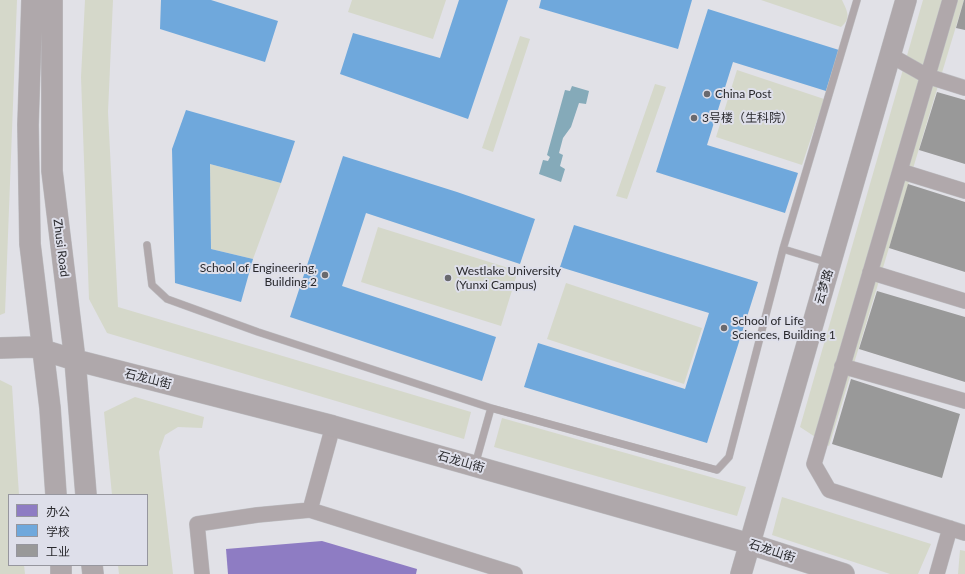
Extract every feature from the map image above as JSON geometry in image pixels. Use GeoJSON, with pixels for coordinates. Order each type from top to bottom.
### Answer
{"type":"FeatureCollection","features":[{"type":"Feature","properties":{"kind":"street"},"geometry":{"type":"LineString","coordinates":[[32,0],[28,125],[30,244],[50,408],[56,494]]}},
{"type":"Feature","properties":{"kind":"street","name":"Zhusi Road"},"geometry":{"type":"LineString","coordinates":[[52,0],[52,171],[75,360],[86,494]]}},
{"type":"Feature","properties":{"kind":"street","name":"云梦路"},"geometry":{"type":"LineString","coordinates":[[741,574],[906,0]]}},
{"type":"Feature","properties":{"kind":"street"},"geometry":{"type":"LineString","coordinates":[[950,0],[814,464],[829,490],[965,533]]}},
{"type":"Feature","properties":{"kind":"street"},"geometry":{"type":"LineString","coordinates":[[890,55],[927,76],[965,88]]}},
{"type":"Feature","properties":{"kind":"street"},"geometry":{"type":"LineString","coordinates":[[900,171],[965,191]]}},
{"type":"Feature","properties":{"kind":"street"},"geometry":{"type":"LineString","coordinates":[[870,272],[965,301]]}},
{"type":"Feature","properties":{"kind":"street"},"geometry":{"type":"LineString","coordinates":[[0,348],[33,347],[43,350]]}},
{"type":"Feature","properties":{"kind":"street","name":"石龙山街"},"geometry":{"type":"LineString","coordinates":[[43,350],[75,360],[333,426],[750,544],[844,574]]}},
{"type":"Feature","properties":{"kind":"street"},"geometry":{"type":"LineString","coordinates":[[842,366],[965,401]]}},
{"type":"Feature","properties":{"kind":"street"},"geometry":{"type":"LineString","coordinates":[[310,510],[333,426]]}},
{"type":"Feature","properties":{"kind":"street"},"geometry":{"type":"LineString","coordinates":[[202,574],[196,524],[257,515],[310,510],[515,574]]}},
{"type":"Feature","properties":{"kind":"street"},"geometry":{"type":"LineString","coordinates":[[937,574],[950,528]]}},
{"type":"Feature","properties":{"kind":"lane"},"geometry":{"type":"LineString","coordinates":[[147,245],[152,285],[167,299],[258,332],[491,408],[716,470],[729,458],[784,249],[857,0]]}},
{"type":"Feature","properties":{"kind":"lane"},"geometry":{"type":"LineString","coordinates":[[784,249],[830,264]]}},
{"type":"Feature","properties":{"kind":"lane"},"geometry":{"type":"LineString","coordinates":[[475,466],[491,408]]}},
{"type":"Feature","properties":{"kind":"shaded area"},"geometry":{"type":"Polygon","coordinates":[[[0,0],[17,0],[5,313],[0,315],[0,0]]]}},
{"type":"Feature","properties":{"kind":"shaded area"},"geometry":{"type":"Polygon","coordinates":[[[85,0],[113,0],[108,112],[118,307],[471,412],[464,439],[107,333],[89,299],[81,77],[85,0]]]}},
{"type":"Feature","properties":{"kind":"shaded area"},"geometry":{"type":"Polygon","coordinates":[[[352,0],[446,0],[433,39],[348,12],[352,0]]]}},
{"type":"Feature","properties":{"kind":"shaded area"},"geometry":{"type":"Polygon","coordinates":[[[761,0],[842,0],[848,14],[846,21],[841,27],[761,0]]]}},
{"type":"Feature","properties":{"kind":"shaded area"},"geometry":{"type":"Polygon","coordinates":[[[923,0],[964,0],[829,446],[800,427],[923,0]]]}},
{"type":"Feature","properties":{"kind":"shaded area"},"geometry":{"type":"Polygon","coordinates":[[[520,36],[530,39],[493,152],[482,148],[520,36]]]}},
{"type":"Feature","properties":{"kind":"shaded area"},"geometry":{"type":"Polygon","coordinates":[[[737,70],[824,99],[802,165],[716,137],[737,70]]]}},
{"type":"Feature","properties":{"kind":"shaded area"},"geometry":{"type":"Polygon","coordinates":[[[655,84],[666,87],[627,199],[616,196],[655,84]]]}},
{"type":"Feature","properties":{"kind":"shaded area"},"geometry":{"type":"Polygon","coordinates":[[[210,164],[281,183],[253,259],[211,249],[210,164]]]}},
{"type":"Feature","properties":{"kind":"shaded area"},"geometry":{"type":"Polygon","coordinates":[[[378,227],[518,271],[501,326],[361,282],[378,227]]]}},
{"type":"Feature","properties":{"kind":"shaded area"},"geometry":{"type":"Polygon","coordinates":[[[566,283],[702,328],[684,384],[547,339],[566,283]]]}},
{"type":"Feature","properties":{"kind":"shaded area"},"geometry":{"type":"Polygon","coordinates":[[[0,380],[12,386],[19,494],[8,494],[8,566],[24,566],[25,574],[0,574],[0,380]]]}},
{"type":"Feature","properties":{"kind":"shaded area"},"geometry":{"type":"Polygon","coordinates":[[[135,397],[204,417],[202,428],[178,427],[165,435],[159,452],[173,574],[119,574],[118,566],[148,566],[148,494],[112,494],[104,412],[135,397]]]}},
{"type":"Feature","properties":{"kind":"shaded area"},"geometry":{"type":"Polygon","coordinates":[[[502,418],[746,487],[737,516],[494,447],[502,418]]]}},
{"type":"Feature","properties":{"kind":"shaded area"},"geometry":{"type":"Polygon","coordinates":[[[782,497],[931,544],[918,574],[890,574],[772,535],[782,497]]]}},
{"type":"Feature","properties":{"kind":"shaded area"},"geometry":{"type":"Polygon","coordinates":[[[960,550],[965,551],[965,574],[958,574],[960,550]]]}},
{"type":"Feature","properties":{"kind":"water"},"geometry":{"type":"Polygon","coordinates":[[[572,86],[589,91],[586,104],[579,103],[571,127],[563,138],[559,153],[563,155],[560,166],[565,169],[561,182],[539,174],[543,160],[548,161],[550,157],[547,155],[565,90],[570,91],[572,86]]]}},
{"type":"Feature","properties":{"kind":"building: 办公"},"geometry":{"type":"Polygon","coordinates":[[[322,541],[417,569],[416,574],[228,574],[226,549],[322,541]]]}},
{"type":"Feature","properties":{"kind":"building: 学校"},"geometry":{"type":"Polygon","coordinates":[[[161,0],[211,0],[278,21],[265,62],[160,29],[161,0]]]}},
{"type":"Feature","properties":{"kind":"building: 学校"},"geometry":{"type":"Polygon","coordinates":[[[459,0],[508,0],[468,119],[340,74],[353,33],[440,58],[459,0]]]}},
{"type":"Feature","properties":{"kind":"building: 学校"},"geometry":{"type":"Polygon","coordinates":[[[541,0],[692,0],[678,49],[539,8],[541,0]]]}},
{"type":"Feature","properties":{"kind":"building: 学校","name":"3号楼（生科院）"},"geometry":{"type":"Polygon","coordinates":[[[708,9],[839,50],[826,91],[733,62],[707,145],[798,173],[785,213],[656,172],[708,9]]]}},
{"type":"Feature","properties":{"kind":"building: 学校"},"geometry":{"type":"Polygon","coordinates":[[[186,110],[295,141],[281,183],[210,164],[211,249],[253,259],[241,302],[175,283],[172,149],[186,110]]]}},
{"type":"Feature","properties":{"kind":"building: 学校","name":"School of Engineering, Building 2"},"geometry":{"type":"Polygon","coordinates":[[[343,156],[457,192],[535,219],[520,264],[366,213],[342,286],[496,337],[482,381],[290,317],[343,156]]]}},
{"type":"Feature","properties":{"kind":"building: 学校","name":"School of Life Sciences, Building 1"},"geometry":{"type":"Polygon","coordinates":[[[574,225],[758,282],[707,443],[524,387],[538,343],[685,389],[709,313],[560,267],[574,225]]]}},
{"type":"Feature","properties":{"kind":"building: 工业"},"geometry":{"type":"Polygon","coordinates":[[[965,0],[965,30],[956,28],[965,0]]]}},
{"type":"Feature","properties":{"kind":"building: 工业"},"geometry":{"type":"Polygon","coordinates":[[[937,92],[965,100],[965,164],[919,150],[937,92]]]}},
{"type":"Feature","properties":{"kind":"building: 工业"},"geometry":{"type":"Polygon","coordinates":[[[908,184],[965,202],[965,272],[889,248],[908,184]]]}},
{"type":"Feature","properties":{"kind":"building: 工业"},"geometry":{"type":"Polygon","coordinates":[[[877,291],[965,317],[965,382],[859,349],[877,291]]]}},
{"type":"Feature","properties":{"kind":"building: 工业"},"geometry":{"type":"Polygon","coordinates":[[[851,379],[960,414],[942,478],[832,444],[851,379]]]}},
{"type":"Feature","properties":{"kind":"place","name":"China Post"},"geometry":{"type":"Point","coordinates":[707,94]}},
{"type":"Feature","properties":{"kind":"place","name":"3号楼（生科院）"},"geometry":{"type":"Point","coordinates":[694,118]}},
{"type":"Feature","properties":{"kind":"place","name":"School of Engineering, Building 2"},"geometry":{"type":"Point","coordinates":[325,275]}},
{"type":"Feature","properties":{"kind":"place","name":"Westlake University (Yunxi Campus)"},"geometry":{"type":"Point","coordinates":[448,278]}},
{"type":"Feature","properties":{"kind":"place","name":"School of Life Sciences, Building 1"},"geometry":{"type":"Point","coordinates":[724,328]}}]}
